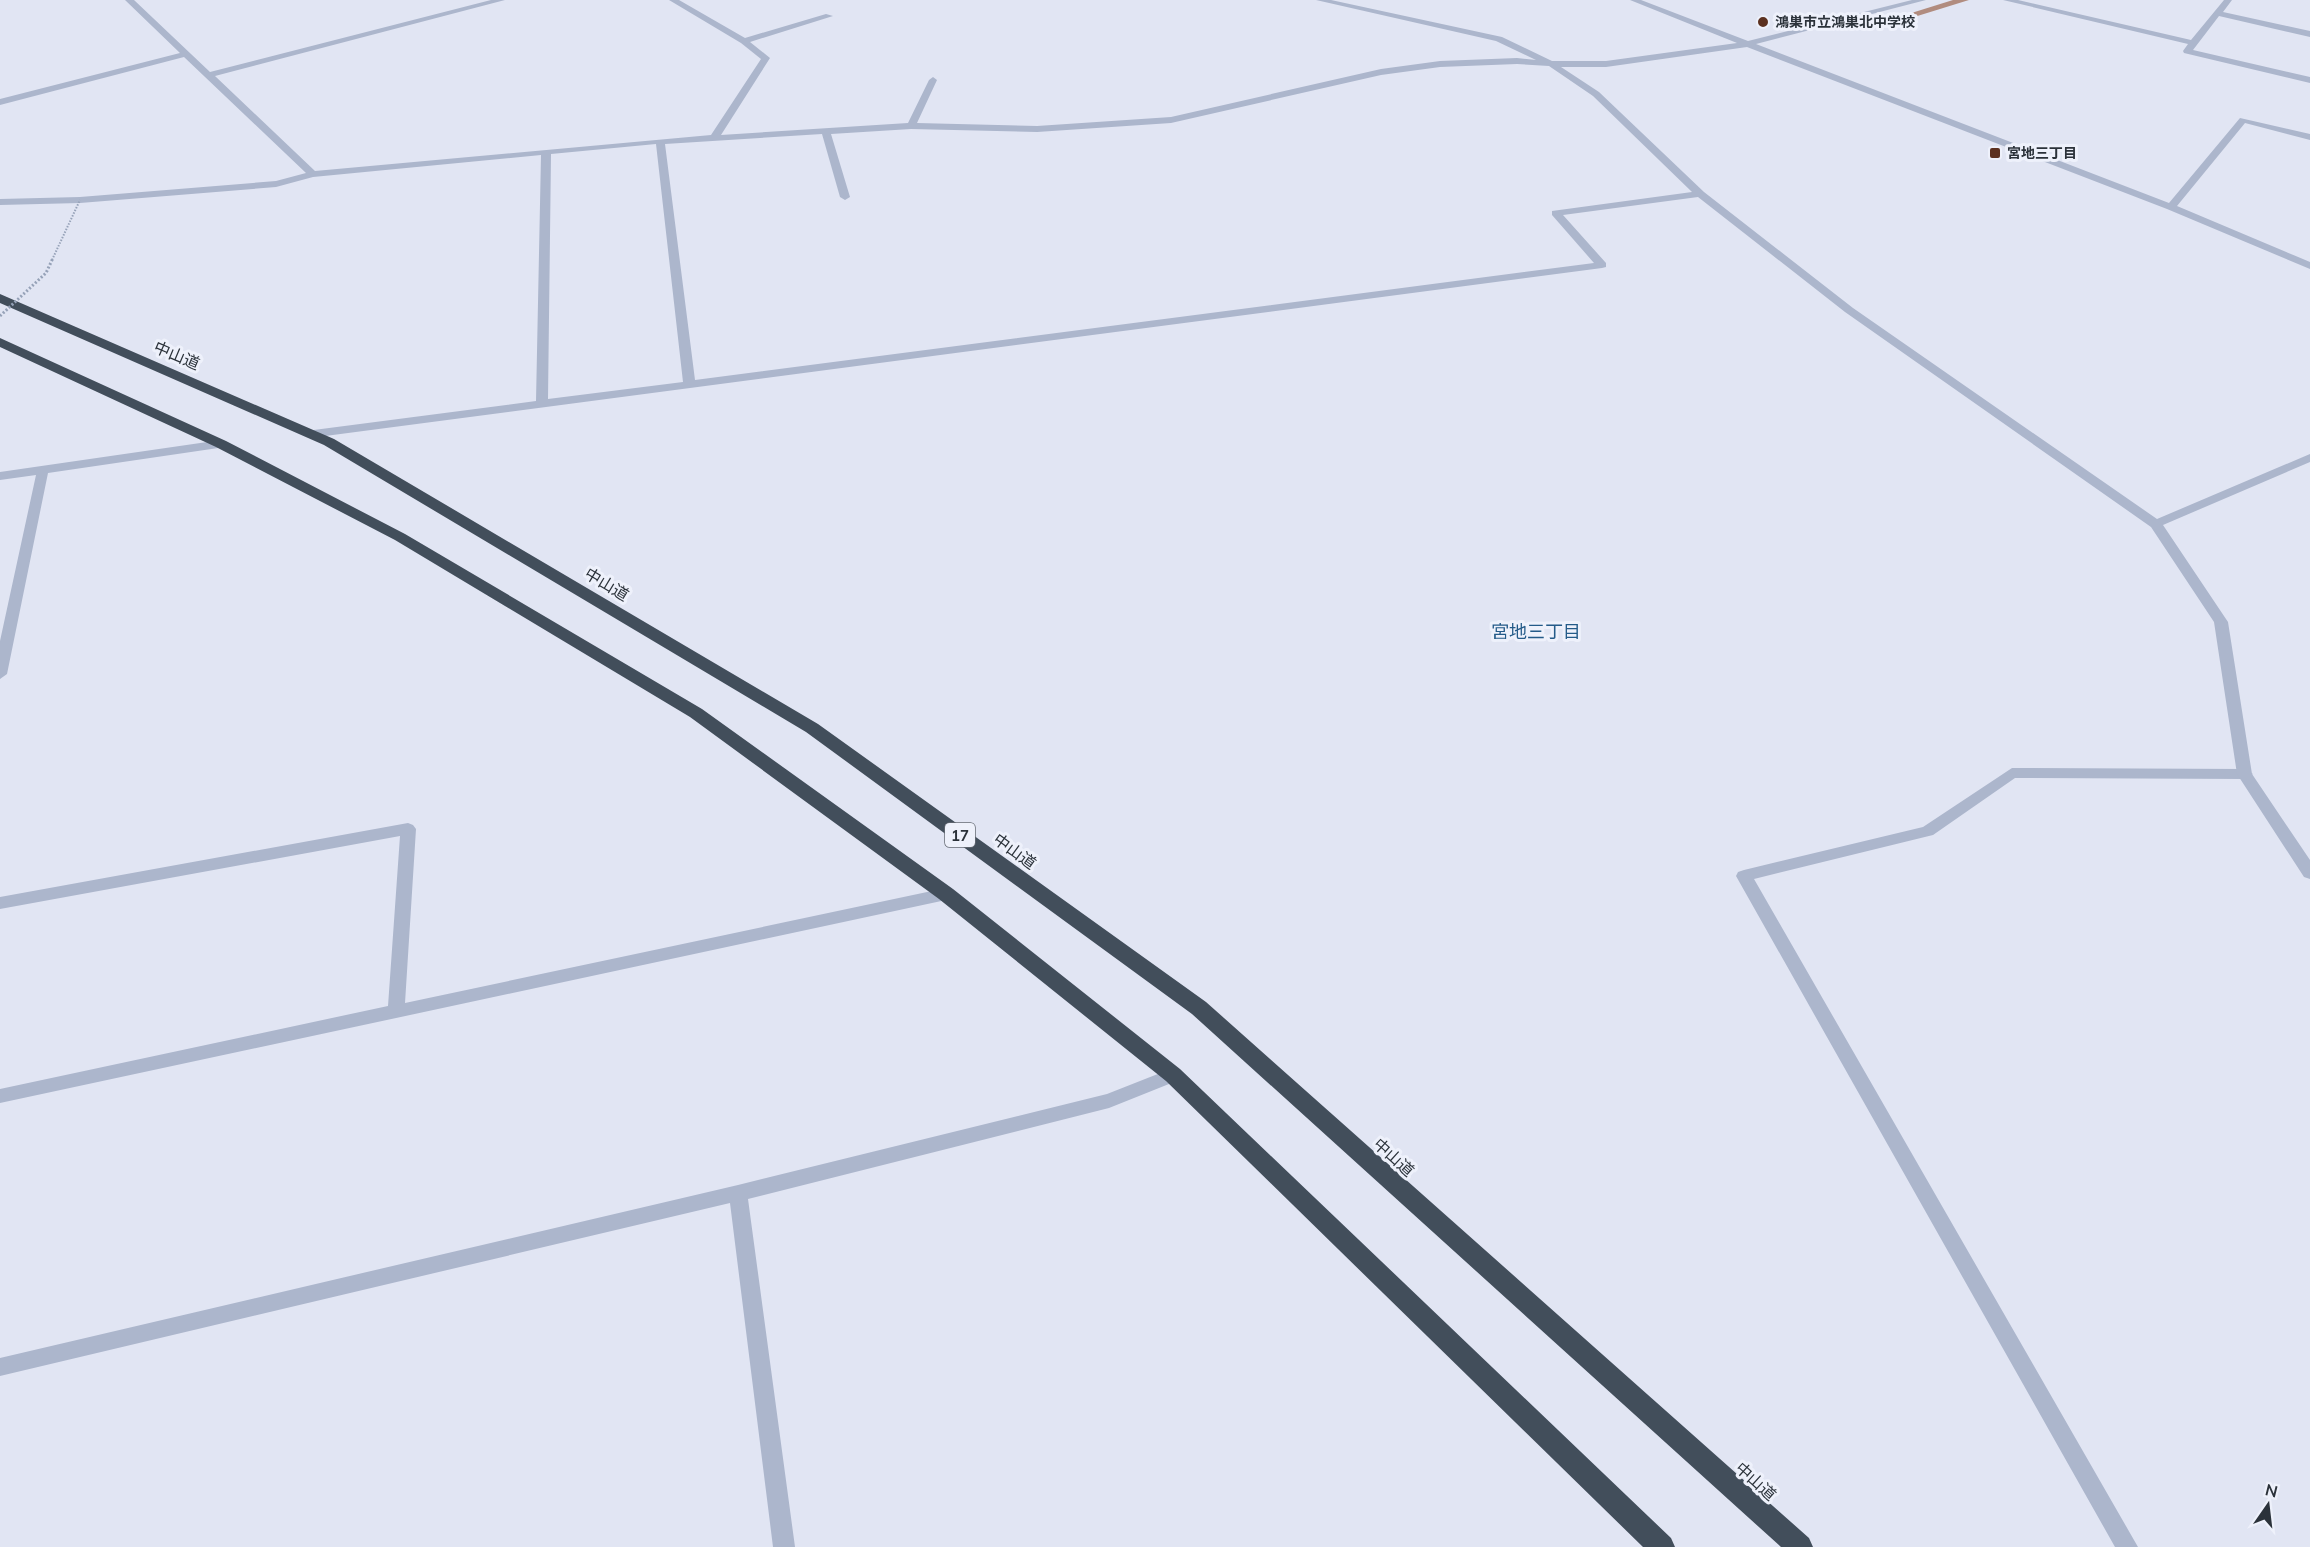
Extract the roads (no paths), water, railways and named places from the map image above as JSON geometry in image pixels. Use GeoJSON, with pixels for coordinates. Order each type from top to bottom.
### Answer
{"type":"FeatureCollection","features":[{"type":"Feature","properties":{"kind":"highway","name":"中山道"},"geometry":{"type":"LineString","coordinates":[[0,298],[329,442],[812,728],[1199,1008],[1800,1547]]}},
{"type":"Feature","properties":{"kind":"highway"},"geometry":{"type":"LineString","coordinates":[[0,342],[221,444],[400,537],[696,712],[946,894],[1173,1075],[1662,1547]]}},
{"type":"Feature","properties":{"kind":"street"},"geometry":{"type":"LineString","coordinates":[[129,0],[313,174]]}},
{"type":"Feature","properties":{"kind":"street"},"geometry":{"type":"LineString","coordinates":[[208,75],[501,0]]}},
{"type":"Feature","properties":{"kind":"street"},"geometry":{"type":"LineString","coordinates":[[673,0],[744,41],[766,58],[714,138]]}},
{"type":"Feature","properties":{"kind":"street"},"geometry":{"type":"LineString","coordinates":[[1320,0],[1499,39],[1551,64],[1596,93],[1700,194],[1849,310],[2156,524],[2221,622],[2245,774],[2310,873]]}},
{"type":"Feature","properties":{"kind":"street"},"geometry":{"type":"LineString","coordinates":[[1634,0],[2172,207],[2310,266]]}},
{"type":"Feature","properties":{"kind":"street"},"geometry":{"type":"LineString","coordinates":[[0,202],[80,200],[276,184],[313,174],[660,141],[911,126],[1037,129],[1171,120],[1381,72],[1440,64],[1517,61],[1551,64],[1606,64],[1747,44],[1922,0]]}},
{"type":"Feature","properties":{"kind":"street"},"geometry":{"type":"LineString","coordinates":[[2007,0],[2193,43]]}},
{"type":"Feature","properties":{"kind":"street"},"geometry":{"type":"LineString","coordinates":[[2228,0],[2187,51],[2310,80]]}},
{"type":"Feature","properties":{"kind":"street"},"geometry":{"type":"LineString","coordinates":[[2217,13],[2310,34]]}},
{"type":"Feature","properties":{"kind":"street"},"geometry":{"type":"LineString","coordinates":[[744,41],[829,16]]}},
{"type":"Feature","properties":{"kind":"street"},"geometry":{"type":"LineString","coordinates":[[0,102],[186,54]]}},
{"type":"Feature","properties":{"kind":"street"},"geometry":{"type":"LineString","coordinates":[[911,126],[933,80]]}},
{"type":"Feature","properties":{"kind":"street"},"geometry":{"type":"LineString","coordinates":[[2172,207],[2243,120],[2310,137]]}},
{"type":"Feature","properties":{"kind":"street"},"geometry":{"type":"LineString","coordinates":[[826,131],[845,197]]}},
{"type":"Feature","properties":{"kind":"street"},"geometry":{"type":"LineString","coordinates":[[660,141],[689,382]]}},
{"type":"Feature","properties":{"kind":"street"},"geometry":{"type":"LineString","coordinates":[[542,403],[546,152]]}},
{"type":"Feature","properties":{"kind":"street"},"geometry":{"type":"LineString","coordinates":[[310,434],[689,382],[1602,265],[1556,213],[1700,194]]}},
{"type":"Feature","properties":{"kind":"street"},"geometry":{"type":"LineString","coordinates":[[0,476],[221,444]]}},
{"type":"Feature","properties":{"kind":"street"},"geometry":{"type":"LineString","coordinates":[[2156,524],[2310,458]]}},
{"type":"Feature","properties":{"kind":"street"},"geometry":{"type":"LineString","coordinates":[[0,674],[43,469]]}},
{"type":"Feature","properties":{"kind":"street"},"geometry":{"type":"LineString","coordinates":[[2127,1547],[1743,876],[1928,831],[2012,773],[2245,774]]}},
{"type":"Feature","properties":{"kind":"street"},"geometry":{"type":"LineString","coordinates":[[0,903],[408,829],[396,1012]]}},
{"type":"Feature","properties":{"kind":"street"},"geometry":{"type":"LineString","coordinates":[[0,1096],[946,894]]}},
{"type":"Feature","properties":{"kind":"street"},"geometry":{"type":"LineString","coordinates":[[0,1367],[738,1193],[1109,1101],[1173,1075]]}},
{"type":"Feature","properties":{"kind":"street"},"geometry":{"type":"LineString","coordinates":[[738,1193],[784,1547]]}},
{"type":"Feature","properties":{"kind":"waterway"},"geometry":{"type":"LineString","coordinates":[[1894,20],[1964,0]]}},
{"type":"Feature","properties":{"kind":"place","name":"鴻巣市立鴻巣北中学校"},"geometry":{"type":"Point","coordinates":[1763,22]}},
{"type":"Feature","properties":{"kind":"place","name":"宮地三丁目"},"geometry":{"type":"Point","coordinates":[1995,153]}},
{"type":"Feature","properties":{"kind":"district","name":"宮地三丁目"},"geometry":{"type":"Point","coordinates":[1536,631]}}]}
